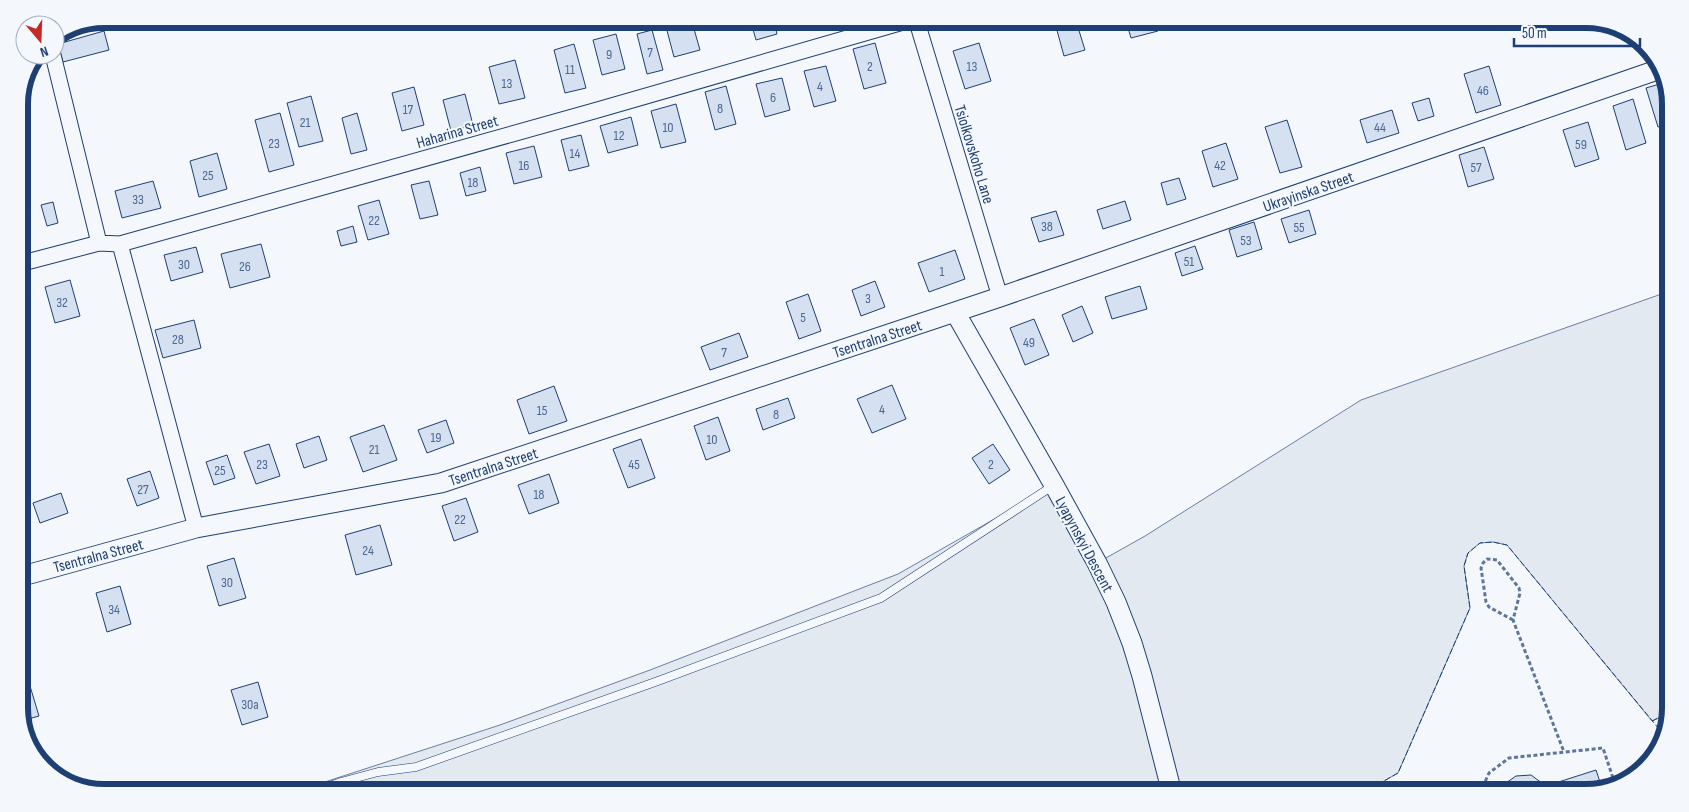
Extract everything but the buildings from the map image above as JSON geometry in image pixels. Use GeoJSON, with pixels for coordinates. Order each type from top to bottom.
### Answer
{"type":"FeatureCollection","features":[{"type":"Feature","properties":{"kind":"street","name":"Haharina Street"},"geometry":{"type":"LineString","coordinates":[[28,262],[99,243],[120,244],[585,114],[882,28]]}},
{"type":"Feature","properties":{"kind":"street","name":"Tsiolkovskoho Lane"},"geometry":{"type":"LineString","coordinates":[[918,28],[1000,297]]}},
{"type":"Feature","properties":{"kind":"street"},"geometry":{"type":"LineString","coordinates":[[56,65],[99,243]]}},
{"type":"Feature","properties":{"kind":"street","name":"Ukrayinska Street"},"geometry":{"type":"LineString","coordinates":[[955,312],[1654,71]]}},
{"type":"Feature","properties":{"kind":"street"},"geometry":{"type":"LineString","coordinates":[[120,244],[196,528]]}},
{"type":"Feature","properties":{"kind":"street","name":"Tsentralna Street"},"geometry":{"type":"LineString","coordinates":[[28,575],[196,528],[441,483],[955,312]]}},
{"type":"Feature","properties":{"kind":"street","name":"Lyapynskyi Descent"},"geometry":{"type":"LineString","coordinates":[[955,312],[1054,485],[1116,602],[1132,643],[1170,784]]}},
{"type":"Feature","properties":{"kind":"lane"},"geometry":{"type":"LineString","coordinates":[[336,784],[378,772],[416,767],[649,684],[881,598],[1054,485]]}},
{"type":"Feature","properties":{"kind":"path"},"geometry":{"type":"LineString","coordinates":[[1513,620],[1489,606],[1486,602],[1482,568],[1483,562],[1487,560],[1497,560],[1519,588],[1520,593],[1513,620],[1564,752]]}},
{"type":"Feature","properties":{"kind":"path"},"geometry":{"type":"LineString","coordinates":[[1484,784],[1489,773],[1510,758],[1603,748],[1613,779]]}},
{"type":"Feature","properties":{"kind":"shaded area"},"geometry":{"type":"Polygon","coordinates":[[[1661,294],[1661,717],[1652,721],[1507,545],[1493,542],[1480,543],[1468,553],[1464,566],[1470,608],[1398,773],[1379,784],[319,784],[500,725],[650,670],[898,574],[1054,485],[1097,563],[1145,536],[1361,400],[1661,294]]]}},
{"type":"Feature","properties":{"kind":"fence"},"geometry":{"type":"LineString","coordinates":[[1379,784],[1398,773],[1470,608],[1464,566],[1468,553],[1480,543],[1493,542],[1507,545],[1659,729]]}},
{"type":"Feature","properties":{"kind":"fence"},"geometry":{"type":"LineString","coordinates":[[1652,721],[1661,717]]}}]}
